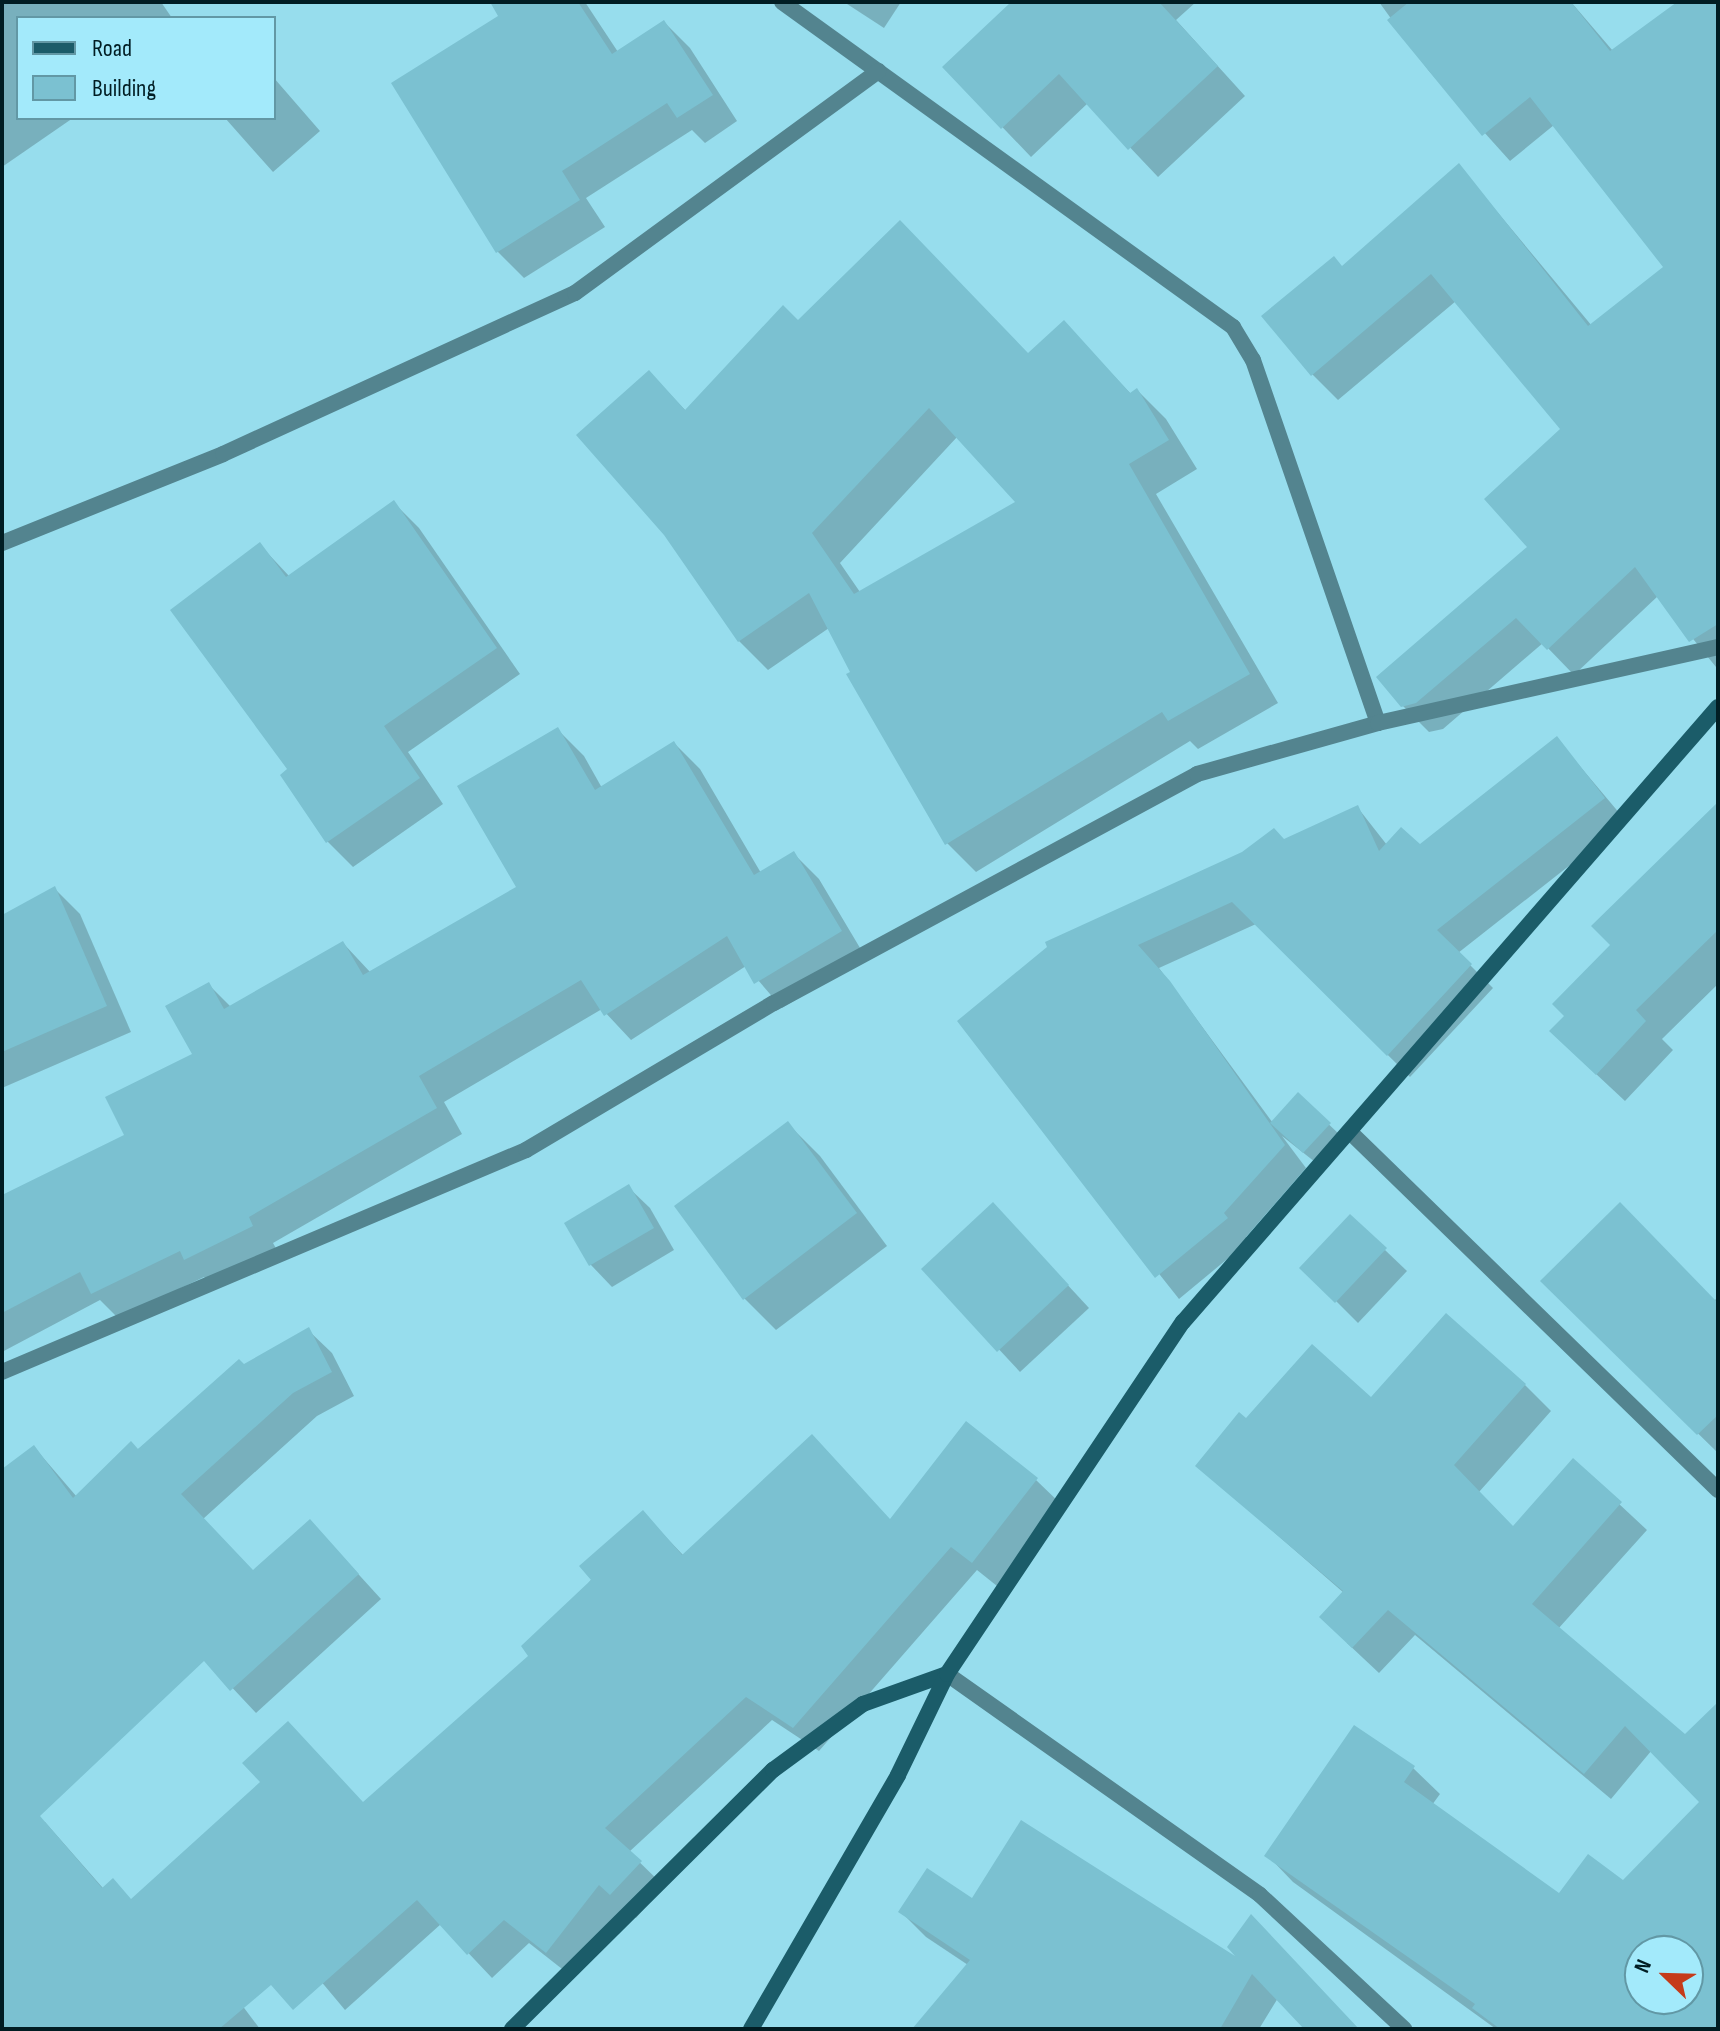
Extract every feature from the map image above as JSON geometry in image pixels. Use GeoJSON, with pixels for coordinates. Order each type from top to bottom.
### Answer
{"type":"FeatureCollection","features":[{"type":"Feature","properties":{"kind":"street"},"geometry":{"type":"LineString","coordinates":[[782,2],[1233,327],[1253,360],[1378,723]]}},
{"type":"Feature","properties":{"kind":"street"},"geometry":{"type":"LineString","coordinates":[[2,543],[223,454],[575,293],[878,71]]}},
{"type":"Feature","properties":{"kind":"street"},"geometry":{"type":"LineString","coordinates":[[2,1372],[526,1150],[774,1003],[1197,774],[1378,723],[1718,647]]}},
{"type":"Feature","properties":{"kind":"street"},"geometry":{"type":"LineString","coordinates":[[751,2029],[898,1775],[947,1674],[1183,1322],[1351,1133],[1718,707]]}},
{"type":"Feature","properties":{"kind":"street"},"geometry":{"type":"LineString","coordinates":[[1351,1133],[1718,1490]]}},
{"type":"Feature","properties":{"kind":"street"},"geometry":{"type":"LineString","coordinates":[[512,2029],[773,1770],[863,1704],[947,1674]]}},
{"type":"Feature","properties":{"kind":"street"},"geometry":{"type":"LineString","coordinates":[[947,1674],[1260,1895],[1404,2029]]}},
{"type":"Feature","properties":{"kind":"building"},"geometry":{"type":"Polygon","coordinates":[[[490,2],[578,2],[612,54],[664,20],[713,95],[677,118],[667,103],[562,171],[580,200],[496,253],[391,83],[498,16],[490,2]]]}},
{"type":"Feature","properties":{"kind":"building"},"geometry":{"type":"Polygon","coordinates":[[[1011,2],[1159,2],[1218,66],[1128,150],[1059,74],[1001,129],[942,67],[1011,2]]]}},
{"type":"Feature","properties":{"kind":"building"},"geometry":{"type":"Polygon","coordinates":[[[1409,2],[1571,2],[1610,51],[1677,2],[1718,2],[1718,624],[1689,642],[1635,567],[1547,650],[1516,618],[1416,703],[1401,707],[1376,677],[1527,547],[1484,499],[1560,429],[1431,274],[1311,376],[1261,316],[1334,256],[1342,266],[1459,163],[1588,326],[1663,267],[1530,97],[1482,136],[1387,20],[1409,2]]]}},
{"type":"Feature","properties":{"kind":"building"},"geometry":{"type":"Polygon","coordinates":[[[900,220],[1028,353],[1064,320],[1130,393],[1137,388],[1169,440],[1129,464],[1250,674],[1168,721],[1162,712],[945,845],[846,674],[850,672],[809,593],[738,642],[664,535],[576,435],[649,370],[685,410],[783,305],[798,320],[900,220]],[[929,408],[812,533],[854,594],[1015,502],[929,408]]]}},
{"type":"Feature","properties":{"kind":"building"},"geometry":{"type":"Polygon","coordinates":[[[394,500],[497,648],[384,726],[420,778],[326,843],[280,775],[287,769],[170,610],[260,542],[286,577],[394,500]]]}},
{"type":"Feature","properties":{"kind":"building"},"geometry":{"type":"Polygon","coordinates":[[[558,727],[595,790],[674,741],[754,875],[794,851],[842,931],[754,984],[727,936],[604,1016],[581,980],[419,1076],[437,1108],[249,1217],[253,1226],[184,1260],[180,1251],[91,1294],[80,1272],[2,1313],[2,1195],[124,1135],[105,1097],[192,1054],[165,1006],[209,982],[224,1009],[343,941],[363,975],[516,887],[457,786],[558,727]]]}},
{"type":"Feature","properties":{"kind":"building"},"geometry":{"type":"Polygon","coordinates":[[[1557,736],[1605,798],[1437,930],[1472,964],[1387,1056],[1232,902],[1138,945],[1170,981],[1285,1145],[1224,1213],[1228,1218],[1155,1278],[957,1021],[1047,947],[1045,942],[1242,852],[1274,828],[1284,839],[1358,805],[1379,851],[1401,827],[1420,844],[1557,736]]]}},
{"type":"Feature","properties":{"kind":"building"},"geometry":{"type":"Polygon","coordinates":[[[1718,802],[1718,930],[1636,1010],[1646,1021],[1596,1075],[1549,1031],[1564,1016],[1552,1004],[1610,945],[1591,926],[1718,802]]]}},
{"type":"Feature","properties":{"kind":"building"},"geometry":{"type":"Polygon","coordinates":[[[55,886],[107,1006],[2,1052],[2,915],[55,886]]]}},
{"type":"Feature","properties":{"kind":"building"},"geometry":{"type":"Polygon","coordinates":[[[1298,1092],[1331,1123],[1303,1153],[1270,1123],[1298,1092]]]}},
{"type":"Feature","properties":{"kind":"building"},"geometry":{"type":"Polygon","coordinates":[[[788,1121],[857,1213],[743,1300],[674,1206],[788,1121]]]}},
{"type":"Feature","properties":{"kind":"building"},"geometry":{"type":"Polygon","coordinates":[[[629,1184],[654,1228],[589,1266],[564,1223],[629,1184]]]}},
{"type":"Feature","properties":{"kind":"building"},"geometry":{"type":"Polygon","coordinates":[[[993,1202],[1069,1285],[997,1352],[921,1269],[993,1202]]]}},
{"type":"Feature","properties":{"kind":"building"},"geometry":{"type":"Polygon","coordinates":[[[1620,1202],[1718,1303],[1718,1415],[1697,1435],[1540,1281],[1620,1202]]]}},
{"type":"Feature","properties":{"kind":"building"},"geometry":{"type":"Polygon","coordinates":[[[1350,1214],[1387,1248],[1335,1303],[1299,1268],[1350,1214]]]}},
{"type":"Feature","properties":{"kind":"building"},"geometry":{"type":"Polygon","coordinates":[[[1446,1313],[1526,1384],[1454,1465],[1513,1526],[1573,1458],[1622,1502],[1532,1604],[1685,1734],[1718,1702],[1718,2029],[1500,2029],[1472,2008],[1475,2004],[1264,1856],[1354,1725],[1415,1766],[1404,1782],[1559,1893],[1588,1854],[1623,1880],[1699,1802],[1625,1726],[1584,1774],[1388,1610],[1352,1648],[1319,1617],[1343,1591],[1195,1466],[1239,1412],[1246,1418],[1312,1344],[1371,1397],[1446,1313]]]}},
{"type":"Feature","properties":{"kind":"building"},"geometry":{"type":"Polygon","coordinates":[[[309,1327],[332,1372],[293,1393],[181,1494],[253,1570],[310,1519],[359,1574],[230,1691],[204,1661],[40,1816],[102,1888],[113,1878],[131,1899],[260,1782],[242,1763],[288,1721],[363,1802],[528,1656],[521,1646],[591,1580],[579,1566],[643,1510],[682,1555],[812,1434],[890,1519],[966,1421],[1038,1478],[972,1563],[951,1547],[793,1728],[746,1697],[605,1828],[642,1861],[610,1895],[599,1885],[546,1953],[504,1920],[467,1955],[417,1900],[293,2010],[271,1985],[219,2029],[2,2029],[2,1469],[34,1445],[73,1498],[131,1441],[138,1449],[239,1359],[244,1364],[309,1327]]]}},
{"type":"Feature","properties":{"kind":"building"},"geometry":{"type":"Polygon","coordinates":[[[1021,1820],[1235,1956],[1227,1947],[1251,1914],[1359,2029],[1304,2029],[1252,1974],[1220,2029],[912,2029],[970,1960],[898,1912],[927,1868],[972,1898],[1021,1820]]]}}]}
